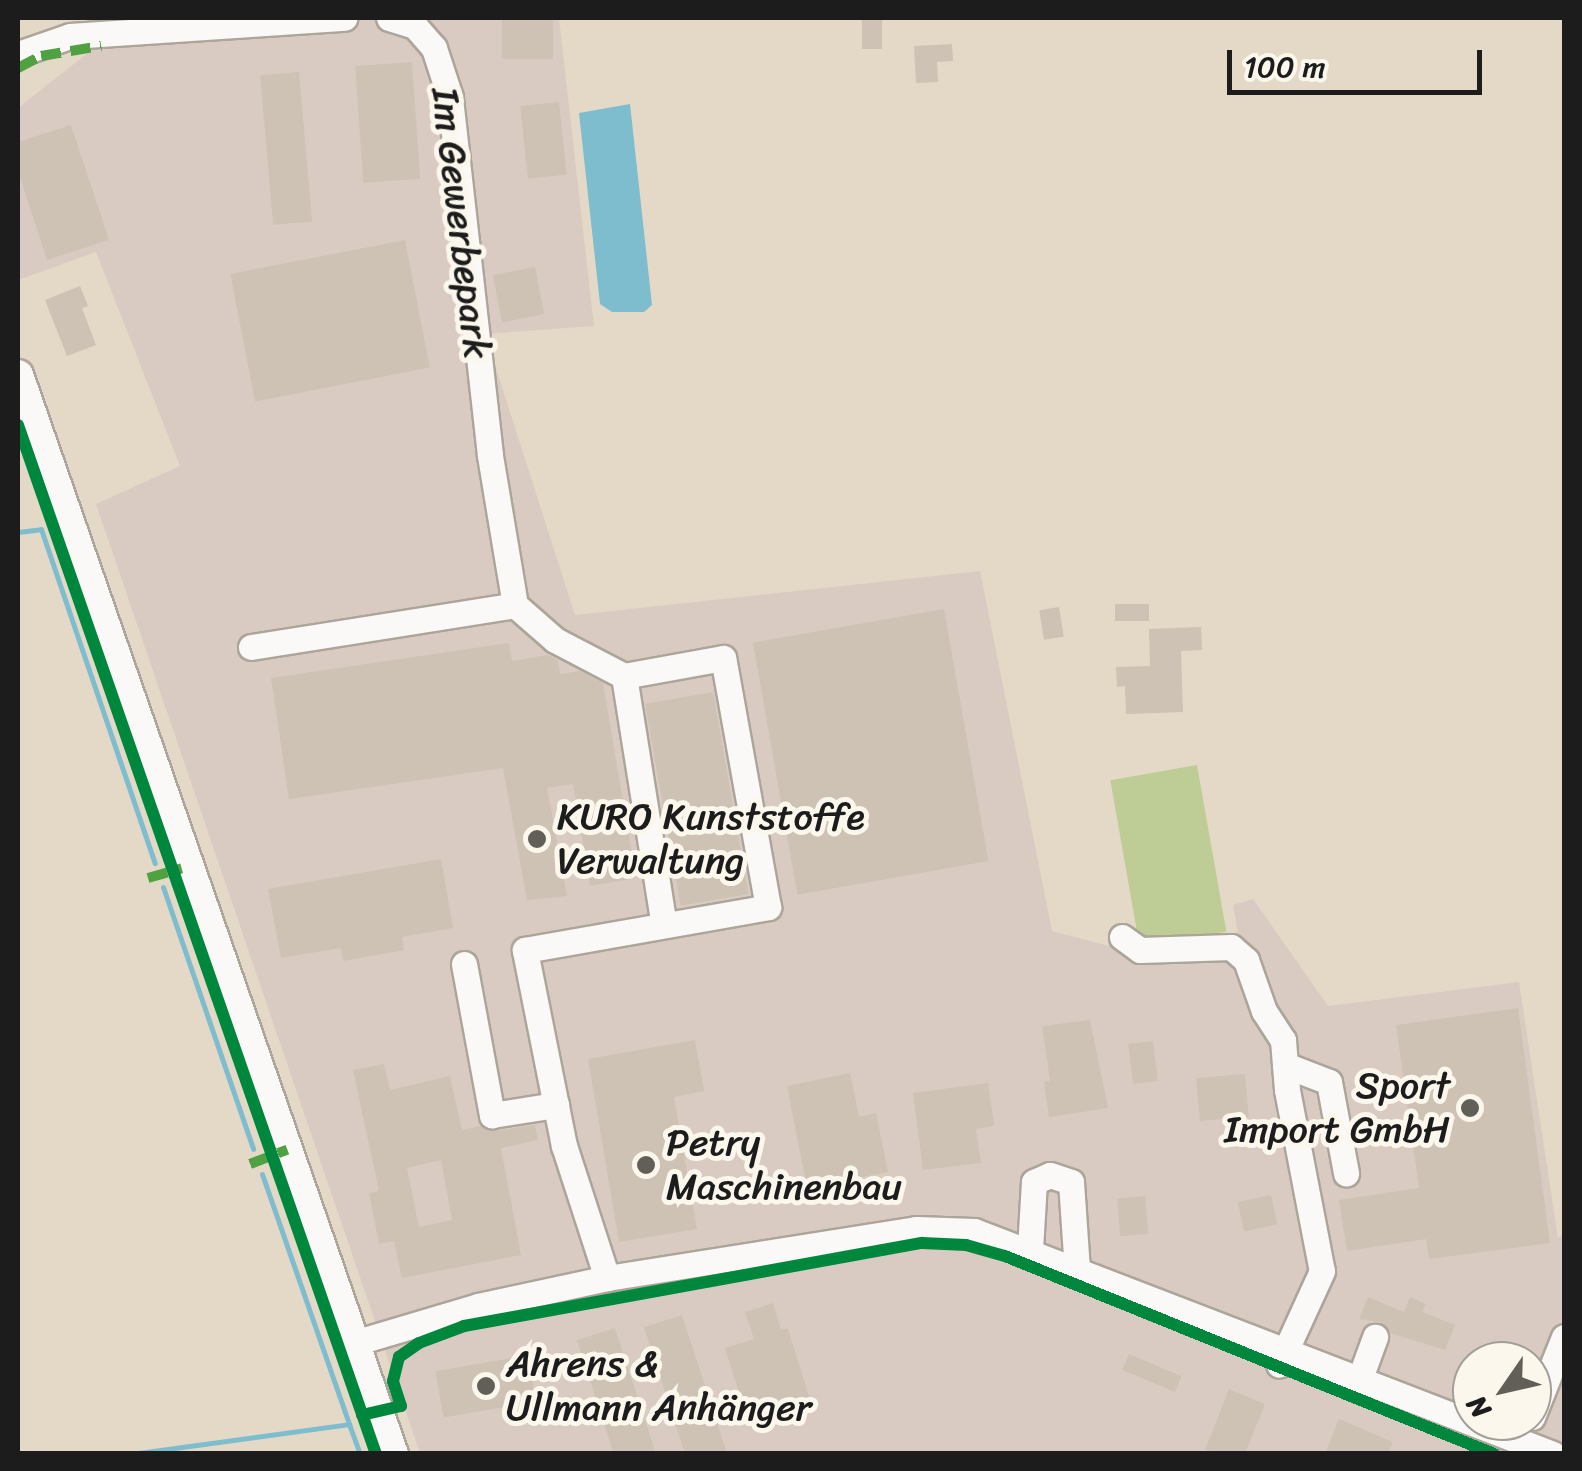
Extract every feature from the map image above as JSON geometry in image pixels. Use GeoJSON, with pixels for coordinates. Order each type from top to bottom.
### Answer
{"type":"FeatureCollection","features":[{"type":"Feature","properties":{"kind":"main road"},"geometry":{"type":"LineString","coordinates":[[18,374],[392,1454]]}},
{"type":"Feature","properties":{"kind":"street"},"geometry":{"type":"LineString","coordinates":[[18,54],[70,36],[344,18]]}},
{"type":"Feature","properties":{"kind":"street","name":"Im Gewerbepark"},"geometry":{"type":"LineString","coordinates":[[390,18],[415,26],[434,48],[450,96],[490,455],[516,605]]}},
{"type":"Feature","properties":{"kind":"street"},"geometry":{"type":"LineString","coordinates":[[251,647],[516,605],[555,640],[624,676],[723,658],[768,907],[525,950],[564,1146],[606,1278]]}},
{"type":"Feature","properties":{"kind":"street"},"geometry":{"type":"LineString","coordinates":[[624,676],[664,926]]}},
{"type":"Feature","properties":{"kind":"street"},"geometry":{"type":"LineString","coordinates":[[1122,938],[1140,950],[1231,947],[1246,960],[1264,1011],[1283,1040],[1322,1271],[1283,1357]]}},
{"type":"Feature","properties":{"kind":"street"},"geometry":{"type":"LineString","coordinates":[[464,964],[492,1115],[556,1104]]}},
{"type":"Feature","properties":{"kind":"street"},"geometry":{"type":"LineString","coordinates":[[1285,1066],[1329,1082],[1346,1174]]}},
{"type":"Feature","properties":{"kind":"street"},"geometry":{"type":"LineString","coordinates":[[1030,1250],[1034,1182],[1050,1175],[1072,1182],[1077,1270]]}},
{"type":"Feature","properties":{"kind":"street"},"geometry":{"type":"LineString","coordinates":[[354,1343],[478,1306],[606,1278],[916,1229],[974,1231],[1030,1250],[1283,1357],[1452,1409]]}},
{"type":"Feature","properties":{"kind":"street"},"geometry":{"type":"LineString","coordinates":[[1360,1378],[1375,1337]]}},
{"type":"Feature","properties":{"kind":"street"},"geometry":{"type":"LineString","coordinates":[[1552,1367],[1564,1337]]}},
{"type":"Feature","properties":{"kind":"shaded area"},"geometry":{"type":"Polygon","coordinates":[[[132,18],[559,18],[594,326],[485,334],[575,615],[980,571],[1052,931],[1105,945],[1225,958],[1238,934],[1233,905],[1253,899],[1328,1006],[1519,982],[1558,1238],[1564,1233],[1564,1453],[420,1453],[96,504],[180,466],[96,252],[18,280],[18,108],[132,18]]]}},
{"type":"Feature","properties":{"kind":"green space"},"geometry":{"type":"Polygon","coordinates":[[[1197,765],[1226,931],[1140,947],[1110,780],[1197,765]]]}},
{"type":"Feature","properties":{"kind":"water"},"geometry":{"type":"Polygon","coordinates":[[[630,104],[652,305],[644,312],[612,312],[600,304],[579,113],[630,104]]]}},
{"type":"Feature","properties":{"kind":"building"},"geometry":{"type":"Polygon","coordinates":[[[502,18],[553,18],[553,59],[502,59],[502,18]]]}},
{"type":"Feature","properties":{"kind":"building"},"geometry":{"type":"Polygon","coordinates":[[[862,18],[882,18],[882,49],[862,49],[862,18]]]}},
{"type":"Feature","properties":{"kind":"building"},"geometry":{"type":"Polygon","coordinates":[[[952,44],[953,61],[937,62],[938,82],[916,83],[914,46],[952,44]]]}},
{"type":"Feature","properties":{"kind":"building"},"geometry":{"type":"Polygon","coordinates":[[[412,62],[420,179],[363,183],[355,66],[412,62]]]}},
{"type":"Feature","properties":{"kind":"building"},"geometry":{"type":"Polygon","coordinates":[[[299,72],[312,221],[273,225],[260,75],[299,72]]]}},
{"type":"Feature","properties":{"kind":"building"},"geometry":{"type":"Polygon","coordinates":[[[559,102],[567,175],[528,179],[520,106],[559,102]]]}},
{"type":"Feature","properties":{"kind":"building"},"geometry":{"type":"Polygon","coordinates":[[[71,125],[109,240],[47,260],[18,171],[18,142],[71,125]]]}},
{"type":"Feature","properties":{"kind":"building"},"geometry":{"type":"Polygon","coordinates":[[[405,240],[430,368],[255,402],[230,274],[405,240]]]}},
{"type":"Feature","properties":{"kind":"building"},"geometry":{"type":"Polygon","coordinates":[[[535,267],[544,314],[502,322],[493,275],[535,267]]]}},
{"type":"Feature","properties":{"kind":"building"},"geometry":{"type":"Polygon","coordinates":[[[80,286],[88,306],[82,308],[96,345],[67,356],[45,300],[80,286]]]}},
{"type":"Feature","properties":{"kind":"building"},"geometry":{"type":"Polygon","coordinates":[[[1115,604],[1149,604],[1149,621],[1115,621],[1115,604]]]}},
{"type":"Feature","properties":{"kind":"building"},"geometry":{"type":"Polygon","coordinates":[[[1059,607],[1064,637],[1044,640],[1039,610],[1059,607]]]}},
{"type":"Feature","properties":{"kind":"building"},"geometry":{"type":"Polygon","coordinates":[[[944,609],[988,861],[797,895],[753,643],[944,609]]]}},
{"type":"Feature","properties":{"kind":"building"},"geometry":{"type":"Polygon","coordinates":[[[1201,627],[1202,650],[1181,651],[1183,712],[1126,714],[1125,686],[1117,687],[1116,667],[1150,666],[1149,629],[1201,627]]]}},
{"type":"Feature","properties":{"kind":"building"},"geometry":{"type":"Polygon","coordinates":[[[509,643],[512,661],[548,655],[558,660],[560,674],[580,671],[603,683],[636,878],[590,886],[573,784],[547,788],[567,896],[527,900],[503,768],[289,799],[271,678],[509,643]]]}},
{"type":"Feature","properties":{"kind":"building"},"geometry":{"type":"Polygon","coordinates":[[[713,692],[749,894],[681,906],[645,704],[713,692]]]}},
{"type":"Feature","properties":{"kind":"building"},"geometry":{"type":"Polygon","coordinates":[[[441,859],[453,928],[402,937],[404,950],[343,961],[341,948],[281,958],[268,889],[441,859]]]}},
{"type":"Feature","properties":{"kind":"building","name":"Sport Import GmbH"},"geometry":{"type":"Polygon","coordinates":[[[1518,1008],[1550,1243],[1429,1259],[1426,1239],[1347,1251],[1339,1200],[1419,1188],[1396,1025],[1518,1008]]]}},
{"type":"Feature","properties":{"kind":"building"},"geometry":{"type":"Polygon","coordinates":[[[1090,1020],[1108,1108],[1049,1117],[1044,1082],[1050,1081],[1042,1026],[1090,1020]]]}},
{"type":"Feature","properties":{"kind":"building","name":"Petry Maschinenbau"},"geometry":{"type":"Polygon","coordinates":[[[695,1040],[704,1091],[674,1097],[697,1229],[619,1242],[588,1059],[695,1040]]]}},
{"type":"Feature","properties":{"kind":"building"},"geometry":{"type":"Polygon","coordinates":[[[1153,1041],[1158,1081],[1133,1084],[1128,1044],[1153,1041]]]}},
{"type":"Feature","properties":{"kind":"building"},"geometry":{"type":"Polygon","coordinates":[[[384,1064],[390,1090],[450,1076],[462,1130],[480,1126],[494,1131],[535,1125],[538,1140],[501,1148],[521,1255],[402,1278],[394,1241],[379,1244],[369,1193],[379,1191],[353,1070],[384,1064]],[[441,1160],[407,1168],[419,1227],[452,1220],[441,1160]]]}},
{"type":"Feature","properties":{"kind":"building"},"geometry":{"type":"Polygon","coordinates":[[[850,1073],[859,1117],[876,1113],[888,1172],[807,1188],[787,1086],[850,1073]]]}},
{"type":"Feature","properties":{"kind":"building"},"geometry":{"type":"Polygon","coordinates":[[[1245,1074],[1249,1117],[1200,1121],[1196,1078],[1245,1074]]]}},
{"type":"Feature","properties":{"kind":"building"},"geometry":{"type":"Polygon","coordinates":[[[988,1083],[994,1126],[976,1129],[981,1163],[923,1170],[913,1093],[988,1083]]]}},
{"type":"Feature","properties":{"kind":"building"},"geometry":{"type":"Polygon","coordinates":[[[1271,1195],[1277,1224],[1244,1231],[1238,1202],[1271,1195]]]}},
{"type":"Feature","properties":{"kind":"building"},"geometry":{"type":"Polygon","coordinates":[[[1145,1196],[1148,1234],[1120,1236],[1117,1198],[1145,1196]]]}},
{"type":"Feature","properties":{"kind":"building"},"geometry":{"type":"Polygon","coordinates":[[[1368,1297],[1404,1312],[1410,1297],[1426,1304],[1422,1312],[1455,1325],[1445,1350],[1390,1333],[1380,1322],[1359,1319],[1368,1297]]]}},
{"type":"Feature","properties":{"kind":"building"},"geometry":{"type":"Polygon","coordinates":[[[773,1303],[781,1329],[788,1329],[811,1403],[748,1422],[725,1348],[754,1339],[745,1312],[773,1303]]]}},
{"type":"Feature","properties":{"kind":"building"},"geometry":{"type":"Polygon","coordinates":[[[682,1315],[727,1454],[685,1454],[644,1327],[682,1315]]]}},
{"type":"Feature","properties":{"kind":"building"},"geometry":{"type":"Polygon","coordinates":[[[615,1328],[656,1454],[614,1454],[577,1340],[615,1328]]]}},
{"type":"Feature","properties":{"kind":"building"},"geometry":{"type":"Polygon","coordinates":[[[1129,1354],[1181,1376],[1175,1392],[1122,1370],[1129,1354]]]}},
{"type":"Feature","properties":{"kind":"building","name":"Ahrens & Ullmann Anhänger"},"geometry":{"type":"Polygon","coordinates":[[[528,1355],[536,1401],[444,1418],[435,1371],[528,1355]]]}},
{"type":"Feature","properties":{"kind":"building"},"geometry":{"type":"Polygon","coordinates":[[[1229,1389],[1265,1404],[1245,1454],[1205,1450],[1229,1389]]]}},
{"type":"Feature","properties":{"kind":"building"},"geometry":{"type":"Polygon","coordinates":[[[1339,1419],[1393,1442],[1388,1454],[1325,1454],[1339,1419]]]}},
{"type":"Feature","properties":{"kind":"waterway"},"geometry":{"type":"LineString","coordinates":[[18,532],[41,529],[155,863]]}},
{"type":"Feature","properties":{"kind":"waterway"},"geometry":{"type":"LineString","coordinates":[[163,887],[253,1149]]}},
{"type":"Feature","properties":{"kind":"waterway"},"geometry":{"type":"LineString","coordinates":[[262,1174],[349,1424]]}},
{"type":"Feature","properties":{"kind":"waterway"},"geometry":{"type":"LineString","coordinates":[[131,1454],[349,1424],[360,1454]]}},
{"type":"Feature","properties":{"kind":"marked path"},"geometry":{"type":"LineString","coordinates":[[18,68],[41,56],[101,46]]}},
{"type":"Feature","properties":{"kind":"marked path"},"geometry":{"type":"LineString","coordinates":[[148,878],[182,868]]}},
{"type":"Feature","properties":{"kind":"marked path"},"geometry":{"type":"LineString","coordinates":[[250,1164],[287,1150]]}},
{"type":"Feature","properties":{"kind":"cycle path"},"geometry":{"type":"LineString","coordinates":[[18,425],[376,1454]]}},
{"type":"Feature","properties":{"kind":"cycle path"},"geometry":{"type":"LineString","coordinates":[[362,1415],[401,1406],[393,1381],[399,1357],[419,1343],[464,1326],[922,1243],[966,1245],[1005,1256],[1494,1454]]}},
{"type":"Feature","properties":{"kind":"place","name":"KURO Kunststoffe Verwaltung"},"geometry":{"type":"Point","coordinates":[537,839]}},
{"type":"Feature","properties":{"kind":"place","name":"Sport Import GmbH"},"geometry":{"type":"Point","coordinates":[1470,1108]}},
{"type":"Feature","properties":{"kind":"place","name":"Petry Maschinenbau"},"geometry":{"type":"Point","coordinates":[646,1165]}},
{"type":"Feature","properties":{"kind":"place","name":"Ahrens & Ullmann Anhänger"},"geometry":{"type":"Point","coordinates":[486,1386]}}]}
